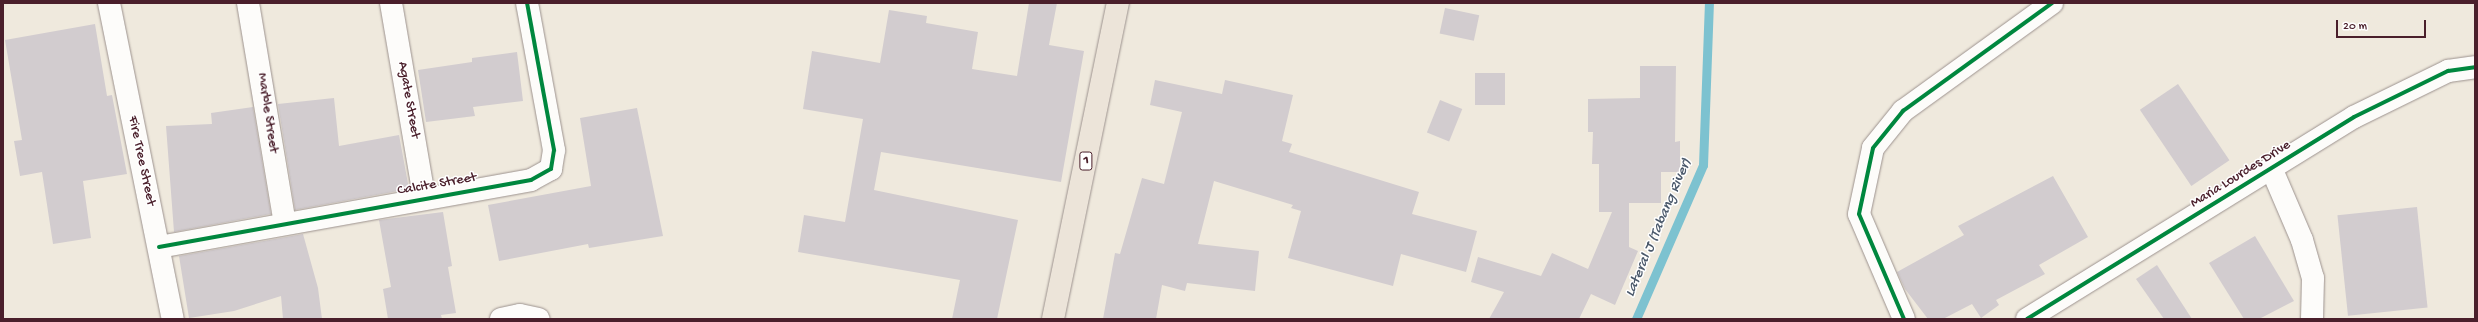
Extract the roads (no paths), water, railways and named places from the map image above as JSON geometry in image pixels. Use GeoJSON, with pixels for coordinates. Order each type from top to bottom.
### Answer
{"type":"FeatureCollection","features":[{"type":"Feature","properties":{"kind":"highway","name":"1"},"geometry":{"type":"LineString","coordinates":[[1054,319],[1118,3]]}},
{"type":"Feature","properties":{"kind":"street","name":"Fire Tree Street"},"geometry":{"type":"LineString","coordinates":[[109,3],[173,319]]}},
{"type":"Feature","properties":{"kind":"street","name":"Marble Street"},"geometry":{"type":"LineString","coordinates":[[248,3],[285,223]]}},
{"type":"Feature","properties":{"kind":"street","name":"Agate Street"},"geometry":{"type":"LineString","coordinates":[[392,3],[424,197]]}},
{"type":"Feature","properties":{"kind":"street","name":"Calcite Street"},"geometry":{"type":"LineString","coordinates":[[159,246],[424,197],[531,180],[551,169],[554,150],[527,3]]}},
{"type":"Feature","properties":{"kind":"street"},"geometry":{"type":"LineString","coordinates":[[1904,319],[1859,214],[1873,148],[1903,111],[2052,3]]}},
{"type":"Feature","properties":{"kind":"street","name":"Maria Lourdes Drive"},"geometry":{"type":"LineString","coordinates":[[2027,319],[2272,170],[2354,117],[2448,71],[2475,67]]}},
{"type":"Feature","properties":{"kind":"street"},"geometry":{"type":"LineString","coordinates":[[2272,170],[2302,240],[2313,278],[2312,319]]}},
{"type":"Feature","properties":{"kind":"street"},"geometry":{"type":"LineString","coordinates":[[501,319],[520,315],[539,319]]}},
{"type":"Feature","properties":{"kind":"waterway","name":"Lateral J (Tabang River)"},"geometry":{"type":"LineString","coordinates":[[1636,319],[1703,165],[1709,3]]}}]}
